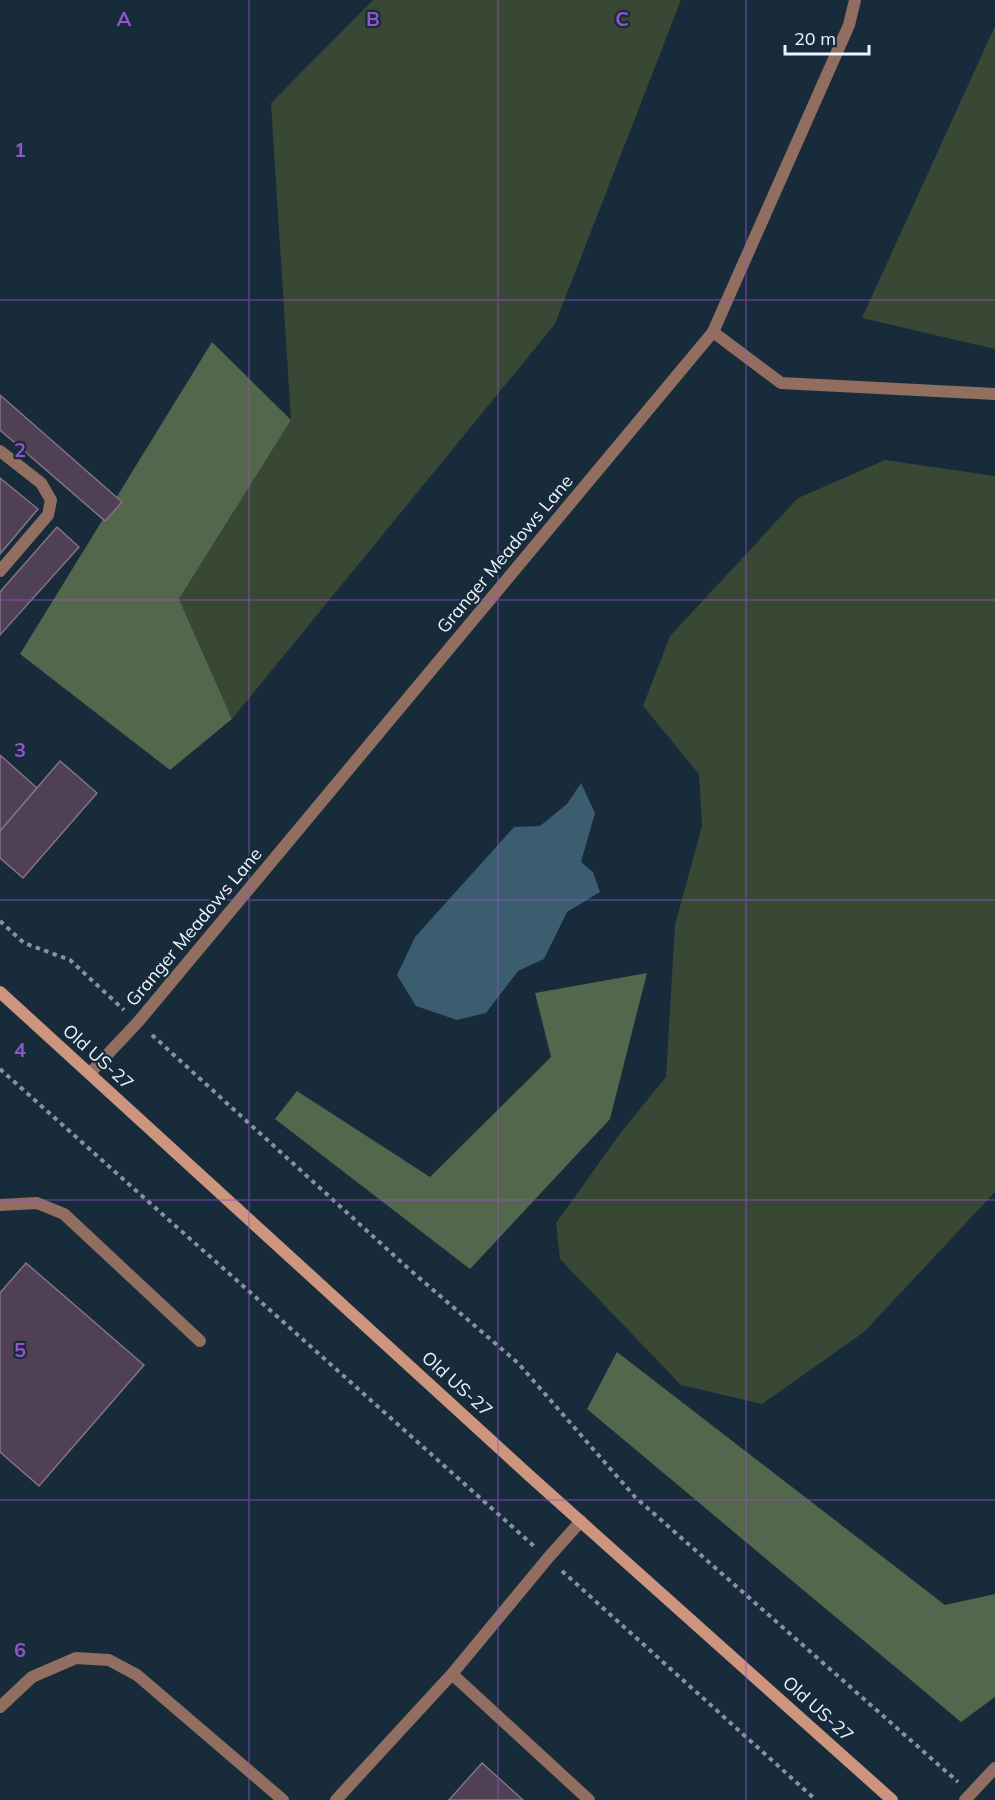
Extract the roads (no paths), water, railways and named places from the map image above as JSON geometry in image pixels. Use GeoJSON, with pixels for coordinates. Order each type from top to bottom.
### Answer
{"type":"FeatureCollection","features":[{"type":"Feature","properties":{"kind":"main road","name":"Old US-27"},"geometry":{"type":"LineString","coordinates":[[0,992],[581,1521],[892,1800]]}},
{"type":"Feature","properties":{"kind":"street","name":"Granger Meadows Lane"},"geometry":{"type":"LineString","coordinates":[[90,1073],[138,1023],[713,332],[849,25],[855,0]]}},
{"type":"Feature","properties":{"kind":"street"},"geometry":{"type":"LineString","coordinates":[[713,332],[781,383],[995,394]]}},
{"type":"Feature","properties":{"kind":"street"},"geometry":{"type":"LineString","coordinates":[[0,451],[41,483],[51,500],[48,515],[0,571]]}},
{"type":"Feature","properties":{"kind":"street"},"geometry":{"type":"LineString","coordinates":[[0,1205],[37,1203],[64,1214],[200,1341]]}},
{"type":"Feature","properties":{"kind":"street"},"geometry":{"type":"LineString","coordinates":[[336,1800],[452,1674],[581,1521]]}},
{"type":"Feature","properties":{"kind":"street"},"geometry":{"type":"LineString","coordinates":[[0,1707],[32,1677],[76,1658],[109,1660],[137,1675],[281,1799]]}},
{"type":"Feature","properties":{"kind":"street"},"geometry":{"type":"LineString","coordinates":[[452,1674],[589,1800]]}},
{"type":"Feature","properties":{"kind":"street"},"geometry":{"type":"LineString","coordinates":[[968,1797],[995,1768]]}},
{"type":"Feature","properties":{"kind":"water"},"geometry":{"type":"Polygon","coordinates":[[[581,783],[595,813],[581,862],[593,872],[600,892],[567,912],[544,959],[518,971],[486,1013],[457,1020],[416,1006],[397,975],[415,937],[514,827],[540,826],[567,804],[581,783]]]}}]}
